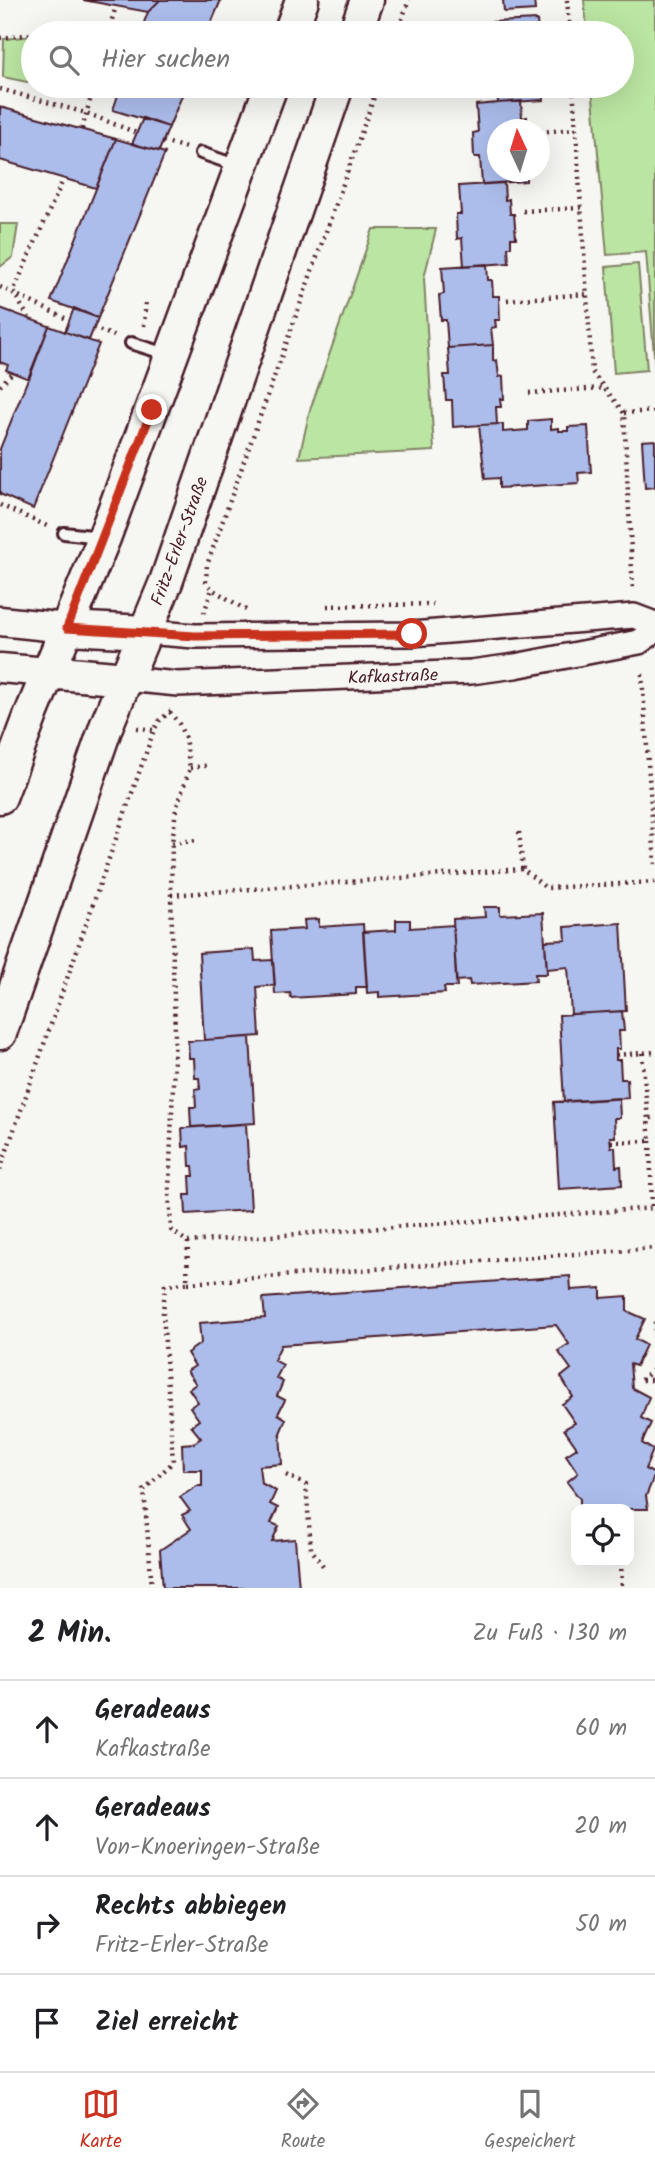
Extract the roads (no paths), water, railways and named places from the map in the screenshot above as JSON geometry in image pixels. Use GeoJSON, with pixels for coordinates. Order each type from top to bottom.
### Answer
{"type":"FeatureCollection","features":[{"type":"Feature","properties":{"kind":"main road"},"geometry":{"type":"LineString","coordinates":[[294,21],[302,0]]}},
{"type":"Feature","properties":{"kind":"main road"},"geometry":{"type":"LineString","coordinates":[[359,21],[367,0]]}},
{"type":"Feature","properties":{"kind":"main road"},"geometry":{"type":"LineString","coordinates":[[0,797],[104,538],[267,98]]}},
{"type":"Feature","properties":{"kind":"main road","name":"Fritz-Erler-Straße"},"geometry":{"type":"LineString","coordinates":[[0,1033],[107,724],[166,582],[333,98]]}},
{"type":"Feature","properties":{"kind":"main road"},"geometry":{"type":"LineString","coordinates":[[67,628],[145,632]]}},
{"type":"Feature","properties":{"kind":"main road"},"geometry":{"type":"LineString","coordinates":[[48,672],[126,680]]}},
{"type":"Feature","properties":{"kind":"street"},"geometry":{"type":"LineString","coordinates":[[145,632],[195,636],[412,634],[634,616],[655,624]]}},
{"type":"Feature","properties":{"kind":"street"},"geometry":{"type":"LineString","coordinates":[[0,621],[67,628]]}},
{"type":"Feature","properties":{"kind":"street","name":"Kafkastraße"},"geometry":{"type":"LineString","coordinates":[[126,680],[178,684],[471,672],[639,642],[655,631]]}},
{"type":"Feature","properties":{"kind":"street"},"geometry":{"type":"LineString","coordinates":[[0,667],[48,672]]}},
{"type":"Feature","properties":{"kind":"lane"},"geometry":{"type":"LineString","coordinates":[[201,153],[242,167]]}},
{"type":"Feature","properties":{"kind":"lane"},"geometry":{"type":"LineString","coordinates":[[131,343],[172,356]]}},
{"type":"Feature","properties":{"kind":"lane"},"geometry":{"type":"LineString","coordinates":[[64,533],[104,538]]}}]}
